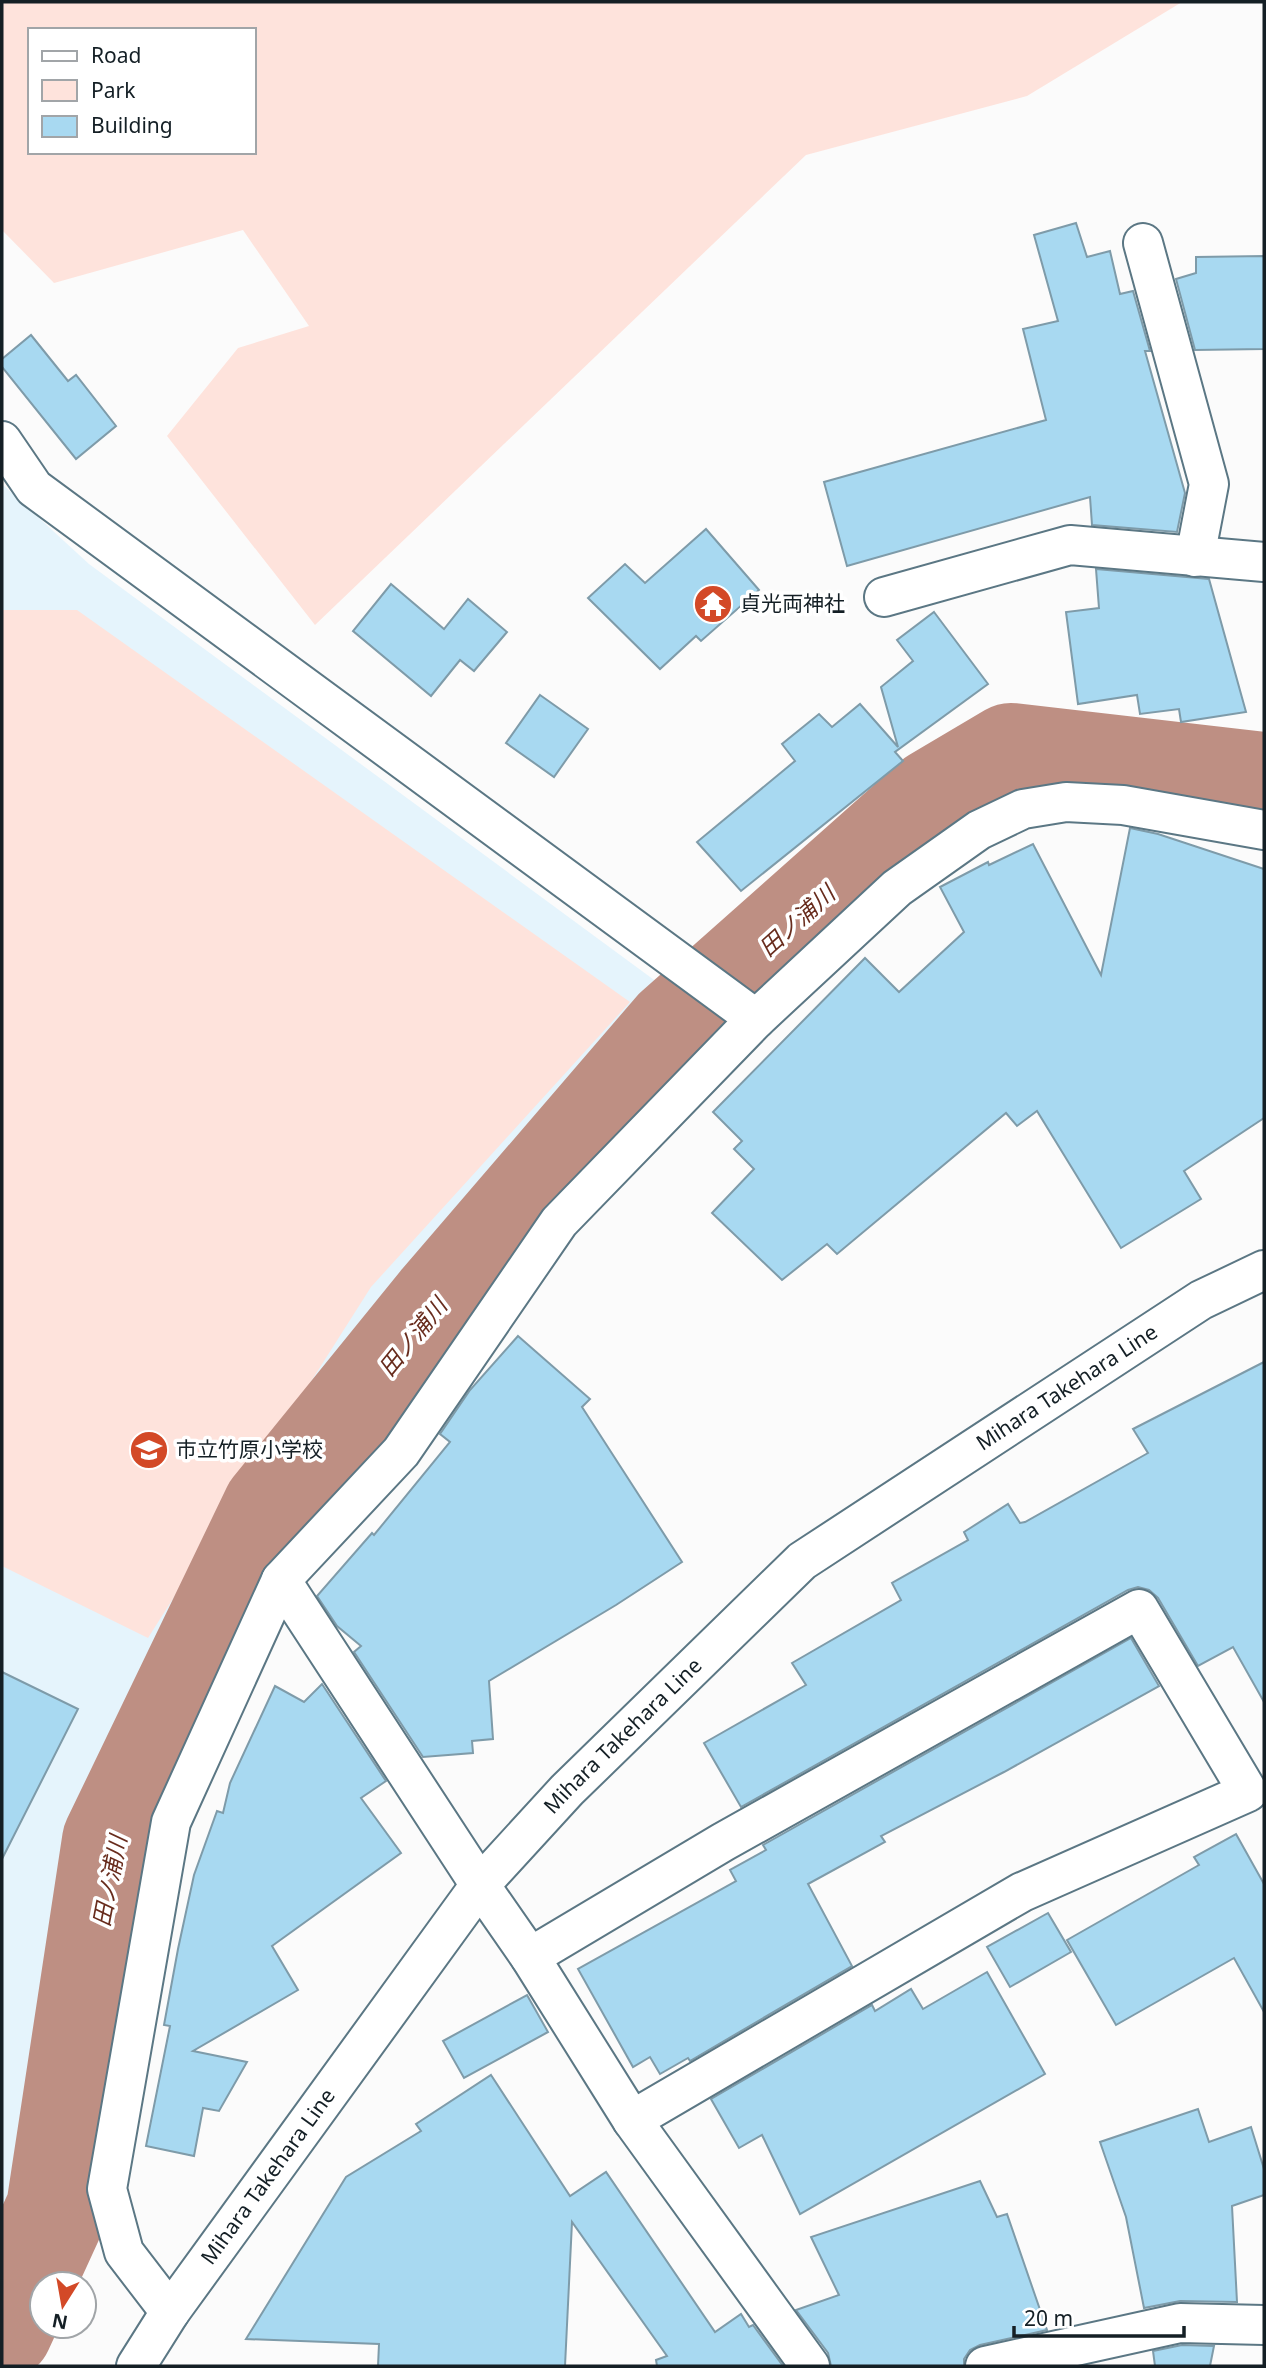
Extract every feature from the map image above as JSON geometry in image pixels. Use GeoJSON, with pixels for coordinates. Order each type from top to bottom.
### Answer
{"type":"FeatureCollection","features":[{"type":"Feature","properties":{"kind":"street"},"geometry":{"type":"LineString","coordinates":[[1143,243],[1209,484],[1195,557]]}},
{"type":"Feature","properties":{"kind":"street"},"geometry":{"type":"LineString","coordinates":[[2,441],[34,488],[744,1011]]}},
{"type":"Feature","properties":{"kind":"street"},"geometry":{"type":"LineString","coordinates":[[884,597],[1070,545],[1264,562]]}},
{"type":"Feature","properties":{"kind":"street"},"geometry":{"type":"LineString","coordinates":[[170,2312],[124,2252],[107,2189],[171,1822],[281,1580],[401,1452],[559,1222],[744,1011],[897,888],[979,830],[1023,808],[1066,802],[1123,805],[1264,830]]}},
{"type":"Feature","properties":{"kind":"street","name":"Mihara Takehara Line"},"geometry":{"type":"LineString","coordinates":[[136,2366],[170,2312],[480,1885],[567,1790],[802,1561],[1201,1300],[1264,1270]]}},
{"type":"Feature","properties":{"kind":"street"},"geometry":{"type":"LineString","coordinates":[[281,1580],[530,1957],[632,2120],[810,2366]]}},
{"type":"Feature","properties":{"kind":"street"},"geometry":{"type":"LineString","coordinates":[[530,1957],[723,1842],[1139,1609],[1248,1792],[1022,1892],[632,2120]]}},
{"type":"Feature","properties":{"kind":"street"},"geometry":{"type":"LineString","coordinates":[[985,2366],[1180,2323],[1264,2325]]}},
{"type":"Feature","properties":{"kind":"shaded area","name":"市立竹原小学校"},"geometry":{"type":"Polygon","coordinates":[[[2,484],[89,564],[680,999],[375,1335],[218,1564],[93,1855],[18,2243],[2,2279],[2,484]]]}},
{"type":"Feature","properties":{"kind":"green space"},"geometry":{"type":"Polygon","coordinates":[[[2,2],[1182,2],[1027,96],[806,155],[315,625],[167,436],[238,348],[309,326],[243,230],[54,283],[2,230],[2,2]]]}},
{"type":"Feature","properties":{"kind":"green space","name":"市立竹原小学校"},"geometry":{"type":"Polygon","coordinates":[[[2,610],[77,610],[630,1002],[371,1287],[148,1638],[2,1566],[2,610]]]}},
{"type":"Feature","properties":{"kind":"building"},"geometry":{"type":"Polygon","coordinates":[[[1076,223],[1087,257],[1110,251],[1120,294],[1133,291],[1150,351],[1145,351],[1185,493],[1177,532],[1092,525],[1090,497],[847,566],[824,482],[1046,420],[1023,329],[1058,321],[1034,235],[1076,223]]]}},
{"type":"Feature","properties":{"kind":"building"},"geometry":{"type":"Polygon","coordinates":[[[1264,256],[1264,349],[1195,350],[1176,279],[1196,273],[1196,257],[1264,256]]]}},
{"type":"Feature","properties":{"kind":"building"},"geometry":{"type":"Polygon","coordinates":[[[31,335],[68,381],[76,375],[116,426],[76,459],[2,367],[2,359],[31,335]]]}},
{"type":"Feature","properties":{"kind":"building"},"geometry":{"type":"Polygon","coordinates":[[[706,529],[759,590],[701,641],[696,636],[660,669],[588,598],[625,564],[645,583],[706,529]]]}},
{"type":"Feature","properties":{"kind":"building"},"geometry":{"type":"Polygon","coordinates":[[[1096,569],[1209,579],[1246,712],[1181,722],[1179,709],[1140,714],[1137,695],[1078,704],[1066,612],[1099,608],[1096,569]]]}},
{"type":"Feature","properties":{"kind":"building"},"geometry":{"type":"Polygon","coordinates":[[[391,584],[444,629],[468,599],[507,632],[474,671],[460,660],[431,696],[353,631],[391,584]]]}},
{"type":"Feature","properties":{"kind":"building"},"geometry":{"type":"Polygon","coordinates":[[[934,612],[988,684],[895,752],[903,761],[741,891],[697,842],[795,761],[782,744],[819,714],[832,727],[860,704],[898,747],[881,687],[913,661],[897,640],[934,612]]]}},
{"type":"Feature","properties":{"kind":"building"},"geometry":{"type":"Polygon","coordinates":[[[540,695],[588,729],[554,777],[506,743],[540,695]]]}},
{"type":"Feature","properties":{"kind":"building"},"geometry":{"type":"Polygon","coordinates":[[[1130,828],[1158,834],[1264,869],[1264,1118],[1184,1171],[1201,1199],[1121,1248],[1037,1111],[1017,1126],[1006,1113],[837,1254],[827,1244],[782,1280],[712,1213],[754,1169],[734,1149],[742,1141],[713,1112],[865,958],[899,992],[964,932],[940,887],[988,862],[989,865],[1033,844],[1101,975],[1130,828]]]}},
{"type":"Feature","properties":{"kind":"building"},"geometry":{"type":"Polygon","coordinates":[[[518,1336],[590,1399],[582,1407],[682,1562],[489,1681],[493,1739],[472,1741],[473,1753],[423,1757],[354,1652],[361,1646],[337,1626],[317,1596],[372,1533],[374,1535],[450,1442],[440,1434],[470,1390],[518,1336]]]}},
{"type":"Feature","properties":{"kind":"building"},"geometry":{"type":"Polygon","coordinates":[[[1264,1362],[1264,1702],[1233,1647],[1198,1666],[1158,1598],[1149,1590],[1138,1587],[1128,1590],[741,1807],[704,1743],[806,1685],[792,1663],[901,1600],[892,1583],[968,1540],[964,1532],[1008,1504],[1020,1523],[1025,1522],[1148,1453],[1133,1429],[1264,1362]]]}},
{"type":"Feature","properties":{"kind":"building"},"geometry":{"type":"Polygon","coordinates":[[[1131,1638],[1159,1686],[881,1836],[885,1842],[808,1884],[852,1966],[690,2061],[688,2058],[660,2074],[650,2057],[633,2067],[578,1969],[736,1881],[730,1870],[766,1850],[763,1845],[1131,1638]]]}},
{"type":"Feature","properties":{"kind":"building"},"geometry":{"type":"Polygon","coordinates":[[[2,1672],[78,1709],[2,1859],[2,1672]]]}},
{"type":"Feature","properties":{"kind":"building"},"geometry":{"type":"Polygon","coordinates":[[[322,1684],[386,1781],[361,1798],[401,1853],[272,1946],[298,1990],[193,2051],[247,2062],[219,2111],[203,2108],[194,2156],[146,2146],[170,2026],[164,2025],[178,1949],[194,1875],[217,1811],[223,1813],[230,1783],[275,1686],[304,1702],[322,1684]]]}},
{"type":"Feature","properties":{"kind":"building"},"geometry":{"type":"Polygon","coordinates":[[[1236,1834],[1264,1884],[1264,2012],[1234,1958],[1116,2025],[1067,1940],[1199,1865],[1194,1857],[1236,1834]]]}},
{"type":"Feature","properties":{"kind":"building"},"geometry":{"type":"Polygon","coordinates":[[[1048,1913],[1071,1952],[1010,1987],[987,1947],[1048,1913]]]}},
{"type":"Feature","properties":{"kind":"building"},"geometry":{"type":"Polygon","coordinates":[[[987,1972],[1045,2074],[800,2214],[762,2135],[739,2148],[711,2099],[872,2005],[875,2011],[911,1989],[923,2009],[987,1972]]]}},
{"type":"Feature","properties":{"kind":"building"},"geometry":{"type":"Polygon","coordinates":[[[527,1995],[548,2032],[464,2078],[443,2041],[527,1995]]]}},
{"type":"Feature","properties":{"kind":"building"},"geometry":{"type":"Polygon","coordinates":[[[491,2075],[570,2196],[606,2172],[715,2332],[741,2314],[749,2327],[753,2325],[783,2366],[657,2366],[656,2360],[667,2356],[572,2222],[565,2366],[378,2366],[379,2344],[246,2339],[346,2177],[421,2131],[416,2124],[491,2075]]]}},
{"type":"Feature","properties":{"kind":"building"},"geometry":{"type":"Polygon","coordinates":[[[1198,2109],[1209,2142],[1251,2127],[1264,2169],[1264,2195],[1232,2206],[1237,2302],[1180,2301],[1144,2308],[1126,2217],[1100,2142],[1198,2109]]]}},
{"type":"Feature","properties":{"kind":"building"},"geometry":{"type":"Polygon","coordinates":[[[980,2181],[997,2217],[1007,2214],[1047,2330],[980,2345],[970,2350],[964,2359],[964,2366],[831,2366],[828,2353],[796,2310],[839,2295],[811,2237],[980,2181]]]}},
{"type":"Feature","properties":{"kind":"building"},"geometry":{"type":"Polygon","coordinates":[[[1182,2345],[1214,2346],[1210,2366],[1155,2366],[1153,2351],[1182,2345]]]}},
{"type":"Feature","properties":{"kind":"waterway","name":"田ノ浦川"},"geometry":{"type":"LineString","coordinates":[[2,2329],[57,2209],[113,1841],[273,1509],[441,1302],[675,1030],[935,799],[1011,754],[1264,783]]}},
{"type":"Feature","properties":{"kind":"place","name":"貞光両神社"},"geometry":{"type":"Point","coordinates":[713,604]}},
{"type":"Feature","properties":{"kind":"place","name":"市立竹原小学校"},"geometry":{"type":"Point","coordinates":[149,1450]}}]}
